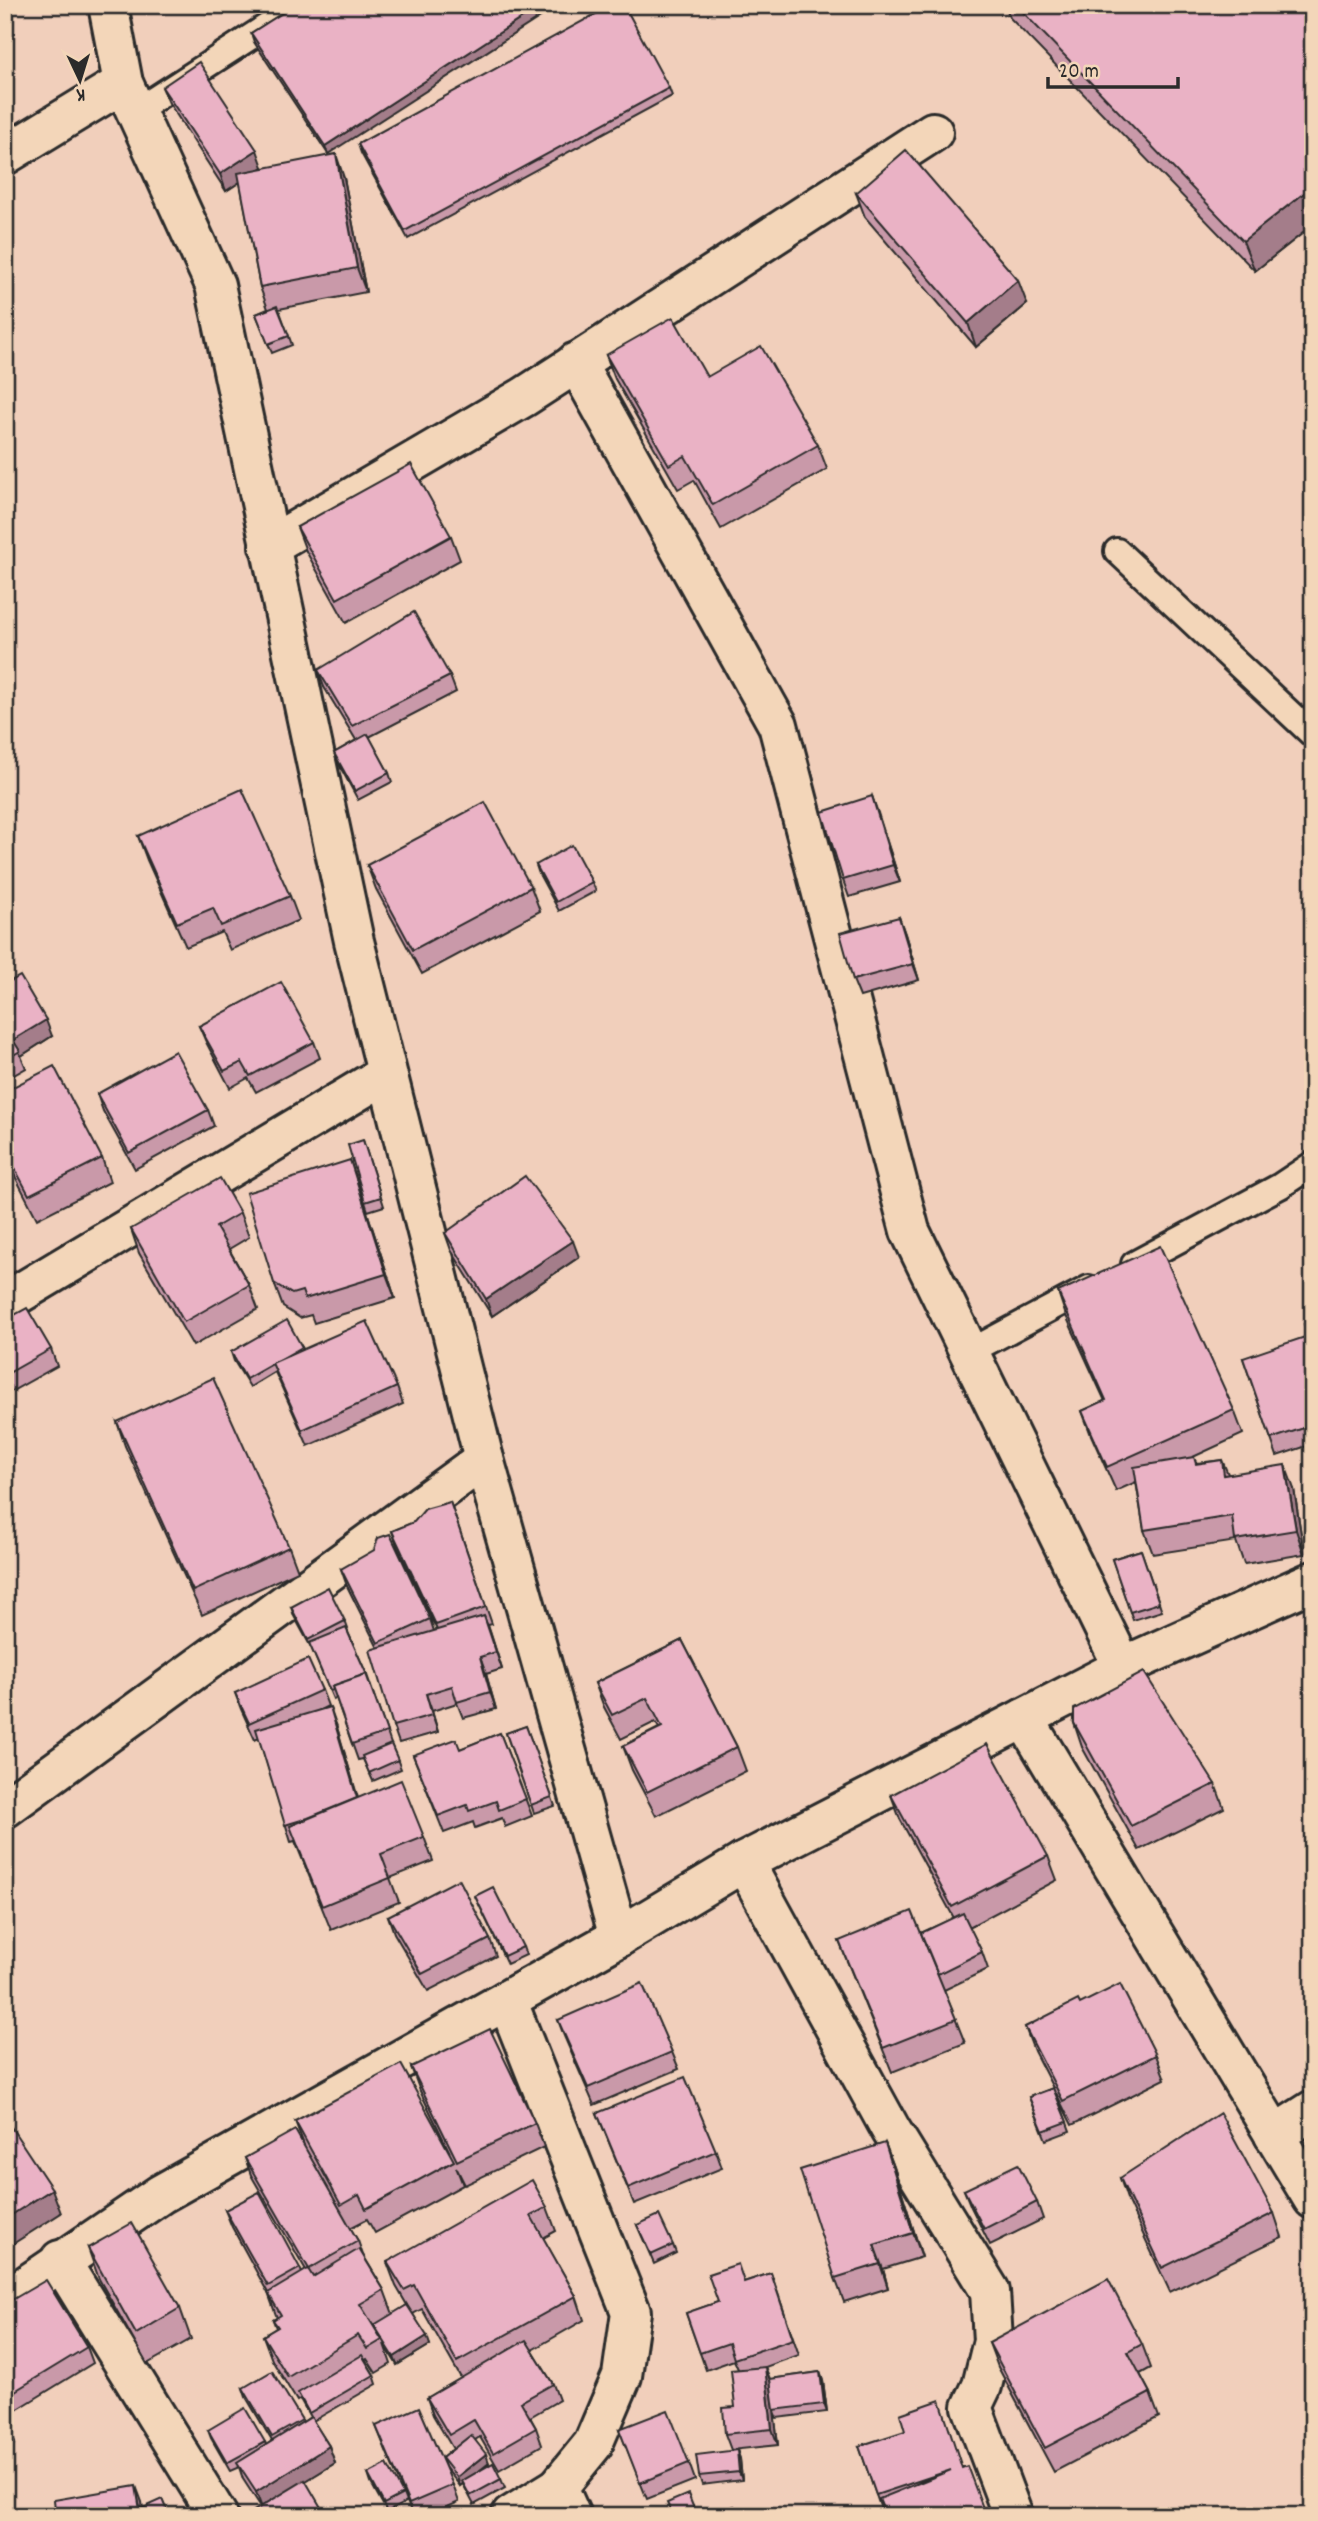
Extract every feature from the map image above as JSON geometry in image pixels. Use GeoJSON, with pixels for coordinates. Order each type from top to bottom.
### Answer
{"type":"FeatureCollection","features":[{"type":"Feature","properties":{"kind":"street"},"geometry":{"type":"LineString","coordinates":[[108,5],[130,97],[215,285],[354,941],[386,1074],[484,1459],[619,1937]]}},
{"type":"Feature","properties":{"kind":"street"},"geometry":{"type":"LineString","coordinates":[[5,155],[130,97]]}},
{"type":"Feature","properties":{"kind":"street"},"geometry":{"type":"LineString","coordinates":[[269,546],[524,397],[933,132]]}},
{"type":"Feature","properties":{"kind":"street"},"geometry":{"type":"LineString","coordinates":[[576,362],[778,724],[911,1231],[1123,1667]]}},
{"type":"Feature","properties":{"kind":"street"},"geometry":{"type":"LineString","coordinates":[[10,1288],[386,1074]]}},
{"type":"Feature","properties":{"kind":"street"},"geometry":{"type":"LineString","coordinates":[[5,1808],[484,1459]]}},
{"type":"Feature","properties":{"kind":"street"},"geometry":{"type":"LineString","coordinates":[[5,2300],[60,2260],[161,2194],[619,1937],[744,1862],[1123,1667],[1313,1581]]}},
{"type":"Feature","properties":{"kind":"street"},"geometry":{"type":"LineString","coordinates":[[1024,1718],[1313,2199]]}},
{"type":"Feature","properties":{"kind":"street"},"geometry":{"type":"LineString","coordinates":[[744,1862],[891,2130],[990,2291],[993,2341],[982,2386],[972,2407],[1013,2516]]}},
{"type":"Feature","properties":{"kind":"street"},"geometry":{"type":"LineString","coordinates":[[507,2000],[631,2312],[622,2376],[565,2501],[511,2516]]}},
{"type":"Feature","properties":{"kind":"street"},"geometry":{"type":"LineString","coordinates":[[1274,2135],[1313,2110]]}},
{"type":"Feature","properties":{"kind":"street"},"geometry":{"type":"LineString","coordinates":[[60,2260],[218,2516]]}},
{"type":"Feature","properties":{"kind":"lane"},"geometry":{"type":"LineString","coordinates":[[130,97],[300,5]]}},
{"type":"Feature","properties":{"kind":"lane"},"geometry":{"type":"LineString","coordinates":[[1116,551],[1313,735]]}},
{"type":"Feature","properties":{"kind":"lane"},"geometry":{"type":"LineString","coordinates":[[969,1352],[1280,1186],[1313,1164]]}},
{"type":"Feature","properties":{"kind":"building"},"geometry":{"type":"Polygon","coordinates":[[[295,5],[542,5],[325,146],[251,33],[295,5]]]}},
{"type":"Feature","properties":{"kind":"building"},"geometry":{"type":"Polygon","coordinates":[[[612,5],[624,5],[669,88],[405,231],[358,144],[612,5]]]}},
{"type":"Feature","properties":{"kind":"building"},"geometry":{"type":"Polygon","coordinates":[[[1016,5],[1313,5],[1313,186],[1243,241],[1016,5]]]}},
{"type":"Feature","properties":{"kind":"building"},"geometry":{"type":"Polygon","coordinates":[[[199,62],[257,150],[220,174],[162,87],[199,62]]]}},
{"type":"Feature","properties":{"kind":"building"},"geometry":{"type":"Polygon","coordinates":[[[906,150],[1018,280],[968,323],[856,193],[906,150]]]}},
{"type":"Feature","properties":{"kind":"building"},"geometry":{"type":"Polygon","coordinates":[[[336,154],[357,268],[260,287],[238,173],[336,154]]]}},
{"type":"Feature","properties":{"kind":"building"},"geometry":{"type":"Polygon","coordinates":[[[277,306],[289,336],[268,344],[256,314],[277,306]]]}},
{"type":"Feature","properties":{"kind":"building"},"geometry":{"type":"Polygon","coordinates":[[[673,317],[707,377],[761,346],[818,445],[713,505],[685,456],[669,465],[606,355],[673,317]]]}},
{"type":"Feature","properties":{"kind":"building"},"geometry":{"type":"Polygon","coordinates":[[[411,464],[451,536],[337,599],[297,527],[411,464]]]}},
{"type":"Feature","properties":{"kind":"building"},"geometry":{"type":"Polygon","coordinates":[[[414,612],[450,676],[352,726],[318,670],[414,612]]]}},
{"type":"Feature","properties":{"kind":"building"},"geometry":{"type":"Polygon","coordinates":[[[368,734],[389,773],[355,791],[334,753],[368,734]]]}},
{"type":"Feature","properties":{"kind":"building"},"geometry":{"type":"Polygon","coordinates":[[[242,789],[290,896],[221,926],[213,908],[177,923],[138,836],[242,789]]]}},
{"type":"Feature","properties":{"kind":"building"},"geometry":{"type":"Polygon","coordinates":[[[872,796],[893,865],[843,880],[822,812],[872,796]]]}},
{"type":"Feature","properties":{"kind":"building"},"geometry":{"type":"Polygon","coordinates":[[[485,802],[531,887],[413,950],[367,865],[485,802]]]}},
{"type":"Feature","properties":{"kind":"building"},"geometry":{"type":"Polygon","coordinates":[[[572,845],[592,882],[556,902],[536,865],[572,845]]]}},
{"type":"Feature","properties":{"kind":"building"},"geometry":{"type":"Polygon","coordinates":[[[899,917],[913,964],[853,980],[840,933],[899,917]]]}},
{"type":"Feature","properties":{"kind":"building"},"geometry":{"type":"Polygon","coordinates":[[[20,976],[46,1020],[13,1040],[20,1051],[5,1060],[5,984],[20,976]]]}},
{"type":"Feature","properties":{"kind":"building"},"geometry":{"type":"Polygon","coordinates":[[[281,982],[314,1042],[250,1076],[242,1062],[224,1071],[199,1026],[281,982]]]}},
{"type":"Feature","properties":{"kind":"building"},"geometry":{"type":"Polygon","coordinates":[[[175,1051],[208,1110],[129,1153],[97,1094],[175,1051]]]}},
{"type":"Feature","properties":{"kind":"building"},"geometry":{"type":"Polygon","coordinates":[[[54,1066],[102,1158],[29,1195],[5,1150],[5,1091],[54,1066]]]}},
{"type":"Feature","properties":{"kind":"building"},"geometry":{"type":"Polygon","coordinates":[[[363,1140],[381,1197],[365,1202],[348,1145],[363,1140]]]}},
{"type":"Feature","properties":{"kind":"building"},"geometry":{"type":"Polygon","coordinates":[[[350,1160],[386,1274],[305,1299],[302,1291],[292,1294],[274,1283],[246,1193],[350,1160]]]}},
{"type":"Feature","properties":{"kind":"building"},"geometry":{"type":"Polygon","coordinates":[[[525,1176],[573,1241],[486,1299],[445,1233],[525,1176]]]}},
{"type":"Feature","properties":{"kind":"building"},"geometry":{"type":"Polygon","coordinates":[[[220,1178],[240,1213],[216,1227],[249,1285],[184,1322],[131,1229],[220,1178]]]}},
{"type":"Feature","properties":{"kind":"building"},"geometry":{"type":"Polygon","coordinates":[[[1160,1246],[1234,1410],[1107,1467],[1082,1411],[1106,1400],[1058,1292],[1160,1246]]]}},
{"type":"Feature","properties":{"kind":"building"},"geometry":{"type":"Polygon","coordinates":[[[27,1308],[51,1349],[5,1375],[5,1320],[27,1308]]]}},
{"type":"Feature","properties":{"kind":"building"},"geometry":{"type":"Polygon","coordinates":[[[287,1320],[302,1347],[246,1379],[231,1352],[287,1320]]]}},
{"type":"Feature","properties":{"kind":"building"},"geometry":{"type":"Polygon","coordinates":[[[367,1321],[397,1387],[302,1430],[272,1363],[367,1321]]]}},
{"type":"Feature","properties":{"kind":"building"},"geometry":{"type":"Polygon","coordinates":[[[1313,1321],[1313,1348],[1304,1324],[1313,1321]]]}},
{"type":"Feature","properties":{"kind":"building"},"geometry":{"type":"Polygon","coordinates":[[[1305,1337],[1313,1360],[1313,1425],[1271,1439],[1243,1358],[1305,1337]]]}},
{"type":"Feature","properties":{"kind":"building"},"geometry":{"type":"Polygon","coordinates":[[[213,1378],[289,1547],[193,1591],[117,1422],[213,1378]]]}},
{"type":"Feature","properties":{"kind":"building"},"geometry":{"type":"Polygon","coordinates":[[[1194,1457],[1196,1464],[1222,1460],[1224,1475],[1285,1465],[1296,1530],[1235,1540],[1232,1516],[1144,1530],[1134,1467],[1194,1457]]]}},
{"type":"Feature","properties":{"kind":"building"},"geometry":{"type":"Polygon","coordinates":[[[450,1502],[486,1607],[436,1625],[392,1531],[414,1522],[425,1509],[450,1502]]]}},
{"type":"Feature","properties":{"kind":"building"},"geometry":{"type":"Polygon","coordinates":[[[390,1534],[430,1619],[378,1643],[341,1569],[374,1550],[378,1538],[390,1534]]]}},
{"type":"Feature","properties":{"kind":"building"},"geometry":{"type":"Polygon","coordinates":[[[1141,1550],[1159,1603],[1130,1612],[1112,1559],[1141,1550]]]}},
{"type":"Feature","properties":{"kind":"building"},"geometry":{"type":"Polygon","coordinates":[[[328,1587],[345,1621],[308,1640],[291,1607],[328,1587]]]}},
{"type":"Feature","properties":{"kind":"building"},"geometry":{"type":"Polygon","coordinates":[[[484,1616],[496,1652],[480,1657],[490,1692],[457,1702],[452,1686],[426,1694],[432,1715],[393,1726],[370,1650],[484,1616]]]}},
{"type":"Feature","properties":{"kind":"building"},"geometry":{"type":"Polygon","coordinates":[[[346,1628],[367,1675],[332,1686],[333,1690],[330,1691],[309,1643],[346,1628]]]}},
{"type":"Feature","properties":{"kind":"building"},"geometry":{"type":"Polygon","coordinates":[[[682,1640],[737,1747],[647,1792],[623,1746],[662,1727],[647,1698],[612,1715],[595,1683],[682,1640]]]}},
{"type":"Feature","properties":{"kind":"building"},"geometry":{"type":"Polygon","coordinates":[[[308,1659],[322,1690],[249,1723],[235,1693],[308,1659]]]}},
{"type":"Feature","properties":{"kind":"building"},"geometry":{"type":"Polygon","coordinates":[[[1144,1672],[1215,1784],[1131,1826],[1074,1723],[1074,1709],[1144,1672]]]}},
{"type":"Feature","properties":{"kind":"building"},"geometry":{"type":"Polygon","coordinates":[[[366,1674],[387,1732],[352,1744],[332,1686],[366,1674]]]}},
{"type":"Feature","properties":{"kind":"building"},"geometry":{"type":"Polygon","coordinates":[[[330,1707],[357,1798],[285,1825],[256,1729],[330,1707]]]}},
{"type":"Feature","properties":{"kind":"building"},"geometry":{"type":"Polygon","coordinates":[[[526,1726],[552,1797],[531,1805],[506,1733],[526,1726]]]}},
{"type":"Feature","properties":{"kind":"building"},"geometry":{"type":"Polygon","coordinates":[[[500,1733],[526,1799],[499,1810],[496,1801],[469,1811],[467,1805],[438,1816],[413,1755],[456,1739],[460,1749],[500,1733]]]}},
{"type":"Feature","properties":{"kind":"building"},"geometry":{"type":"Polygon","coordinates":[[[391,1744],[398,1760],[369,1773],[362,1756],[391,1744]]]}},
{"type":"Feature","properties":{"kind":"building"},"geometry":{"type":"Polygon","coordinates":[[[987,1744],[1048,1856],[952,1907],[891,1795],[987,1744]]]}},
{"type":"Feature","properties":{"kind":"building"},"geometry":{"type":"Polygon","coordinates":[[[401,1780],[424,1837],[381,1854],[390,1878],[322,1906],[290,1826],[401,1780]]]}},
{"type":"Feature","properties":{"kind":"building"},"geometry":{"type":"Polygon","coordinates":[[[459,1879],[490,1939],[422,1974],[388,1916],[459,1879]]]}},
{"type":"Feature","properties":{"kind":"building"},"geometry":{"type":"Polygon","coordinates":[[[493,1887],[523,1947],[504,1956],[475,1896],[493,1887]]]}},
{"type":"Feature","properties":{"kind":"building"},"geometry":{"type":"Polygon","coordinates":[[[912,1911],[956,2019],[883,2048],[839,1941],[912,1911]]]}},
{"type":"Feature","properties":{"kind":"building"},"geometry":{"type":"Polygon","coordinates":[[[963,1913],[982,1952],[938,1974],[921,1933],[963,1913]]]}},
{"type":"Feature","properties":{"kind":"building"},"geometry":{"type":"Polygon","coordinates":[[[642,1983],[672,2052],[588,2088],[558,2020],[642,1983]]]}},
{"type":"Feature","properties":{"kind":"building"},"geometry":{"type":"Polygon","coordinates":[[[1120,1984],[1156,2055],[1063,2101],[1025,2027],[1078,2000],[1080,2004],[1120,1984]]]}},
{"type":"Feature","properties":{"kind":"building"},"geometry":{"type":"Polygon","coordinates":[[[490,2029],[535,2123],[457,2161],[411,2067],[490,2029]]]}},
{"type":"Feature","properties":{"kind":"building"},"geometry":{"type":"Polygon","coordinates":[[[401,2064],[454,2161],[366,2209],[359,2195],[341,2205],[295,2121],[401,2064]]]}},
{"type":"Feature","properties":{"kind":"building"},"geometry":{"type":"Polygon","coordinates":[[[685,2077],[716,2151],[628,2188],[597,2113],[685,2077]]]}},
{"type":"Feature","properties":{"kind":"building"},"geometry":{"type":"Polygon","coordinates":[[[1053,2088],[1067,2122],[1043,2131],[1029,2097],[1053,2088]]]}},
{"type":"Feature","properties":{"kind":"building"},"geometry":{"type":"Polygon","coordinates":[[[1313,2092],[1313,2107],[1306,2096],[1313,2092]]]}},
{"type":"Feature","properties":{"kind":"building"},"geometry":{"type":"Polygon","coordinates":[[[1220,2113],[1274,2213],[1162,2268],[1120,2178],[1220,2113]]]}},
{"type":"Feature","properties":{"kind":"building"},"geometry":{"type":"Polygon","coordinates":[[[5,2118],[52,2189],[5,2219],[5,2118]]]}},
{"type":"Feature","properties":{"kind":"building"},"geometry":{"type":"Polygon","coordinates":[[[295,2130],[358,2241],[309,2269],[245,2158],[295,2130]]]}},
{"type":"Feature","properties":{"kind":"building"},"geometry":{"type":"Polygon","coordinates":[[[885,2143],[913,2233],[874,2245],[880,2264],[835,2278],[800,2170],[885,2143]]]}},
{"type":"Feature","properties":{"kind":"building"},"geometry":{"type":"Polygon","coordinates":[[[1018,2164],[1037,2202],[984,2229],[964,2190],[1018,2164]]]}},
{"type":"Feature","properties":{"kind":"building"},"geometry":{"type":"Polygon","coordinates":[[[532,2180],[547,2207],[531,2216],[576,2296],[457,2362],[414,2285],[404,2290],[387,2262],[532,2180]]]}},
{"type":"Feature","properties":{"kind":"building"},"geometry":{"type":"Polygon","coordinates":[[[259,2192],[300,2268],[268,2286],[225,2210],[259,2192]]]}},
{"type":"Feature","properties":{"kind":"building"},"geometry":{"type":"Polygon","coordinates":[[[659,2215],[673,2245],[651,2255],[637,2225],[659,2215]]]}},
{"type":"Feature","properties":{"kind":"building"},"geometry":{"type":"Polygon","coordinates":[[[132,2223],[180,2308],[136,2334],[88,2248],[132,2223]]]}},
{"type":"Feature","properties":{"kind":"building"},"geometry":{"type":"Polygon","coordinates":[[[359,2249],[384,2290],[360,2304],[382,2340],[367,2349],[358,2335],[288,2377],[263,2336],[278,2327],[273,2320],[281,2315],[268,2293],[308,2269],[313,2277],[359,2249]]]}},
{"type":"Feature","properties":{"kind":"building"},"geometry":{"type":"Polygon","coordinates":[[[738,2264],[744,2282],[771,2273],[793,2339],[734,2359],[729,2343],[700,2353],[686,2313],[718,2302],[708,2274],[738,2264]]]}},
{"type":"Feature","properties":{"kind":"building"},"geometry":{"type":"Polygon","coordinates":[[[1108,2279],[1142,2344],[1128,2352],[1150,2393],[1045,2448],[989,2343],[1108,2279]]]}},
{"type":"Feature","properties":{"kind":"building"},"geometry":{"type":"Polygon","coordinates":[[[46,2280],[87,2347],[5,2397],[5,2304],[46,2280]]]}},
{"type":"Feature","properties":{"kind":"building"},"geometry":{"type":"Polygon","coordinates":[[[407,2305],[427,2336],[394,2357],[374,2325],[407,2305]]]}},
{"type":"Feature","properties":{"kind":"building"},"geometry":{"type":"Polygon","coordinates":[[[526,2340],[553,2384],[521,2402],[536,2428],[493,2453],[474,2420],[449,2435],[427,2398],[526,2340]]]}},
{"type":"Feature","properties":{"kind":"building"},"geometry":{"type":"Polygon","coordinates":[[[362,2355],[374,2375],[309,2413],[298,2393],[362,2355]]]}},
{"type":"Feature","properties":{"kind":"building"},"geometry":{"type":"Polygon","coordinates":[[[765,2367],[772,2429],[725,2434],[723,2408],[735,2407],[731,2370],[765,2367]]]}},
{"type":"Feature","properties":{"kind":"building"},"geometry":{"type":"Polygon","coordinates":[[[272,2371],[302,2420],[272,2437],[243,2388],[272,2371]]]}},
{"type":"Feature","properties":{"kind":"building"},"geometry":{"type":"Polygon","coordinates":[[[820,2372],[824,2404],[774,2410],[770,2379],[820,2372]]]}},
{"type":"Feature","properties":{"kind":"building"},"geometry":{"type":"Polygon","coordinates":[[[940,2400],[962,2468],[967,2466],[986,2516],[886,2516],[879,2499],[951,2470],[876,2495],[859,2446],[905,2431],[900,2414],[940,2400]]]}},
{"type":"Feature","properties":{"kind":"building"},"geometry":{"type":"Polygon","coordinates":[[[419,2407],[453,2485],[409,2504],[376,2426],[419,2407]]]}},
{"type":"Feature","properties":{"kind":"building"},"geometry":{"type":"Polygon","coordinates":[[[245,2408],[265,2442],[227,2463],[208,2430],[245,2408]]]}},
{"type":"Feature","properties":{"kind":"building"},"geometry":{"type":"Polygon","coordinates":[[[668,2410],[689,2463],[640,2483],[619,2429],[668,2410]]]}},
{"type":"Feature","properties":{"kind":"building"},"geometry":{"type":"Polygon","coordinates":[[[311,2417],[329,2446],[256,2492],[237,2463],[311,2417]]]}},
{"type":"Feature","properties":{"kind":"building"},"geometry":{"type":"Polygon","coordinates":[[[471,2435],[486,2454],[457,2477],[442,2458],[471,2435]]]}},
{"type":"Feature","properties":{"kind":"building"},"geometry":{"type":"Polygon","coordinates":[[[737,2450],[739,2472],[699,2476],[696,2455],[737,2450]]]}},
{"type":"Feature","properties":{"kind":"building"},"geometry":{"type":"Polygon","coordinates":[[[493,2463],[501,2479],[470,2496],[462,2481],[493,2463]]]}},
{"type":"Feature","properties":{"kind":"building"},"geometry":{"type":"Polygon","coordinates":[[[387,2464],[403,2494],[384,2504],[368,2474],[387,2464]]]}},
{"type":"Feature","properties":{"kind":"building"},"geometry":{"type":"Polygon","coordinates":[[[305,2480],[326,2516],[250,2516],[249,2514],[305,2480]]]}},
{"type":"Feature","properties":{"kind":"building"},"geometry":{"type":"Polygon","coordinates":[[[136,2486],[141,2516],[56,2516],[54,2500],[136,2486]]]}},
{"type":"Feature","properties":{"kind":"building"},"geometry":{"type":"Polygon","coordinates":[[[688,2494],[697,2516],[673,2516],[667,2503],[688,2494]]]}},
{"type":"Feature","properties":{"kind":"building"},"geometry":{"type":"Polygon","coordinates":[[[163,2499],[170,2516],[146,2516],[143,2508],[163,2499]]]}},
{"type":"Feature","properties":{"kind":"building"},"geometry":{"type":"Polygon","coordinates":[[[734,2506],[737,2516],[711,2514],[734,2506]]]}}]}
